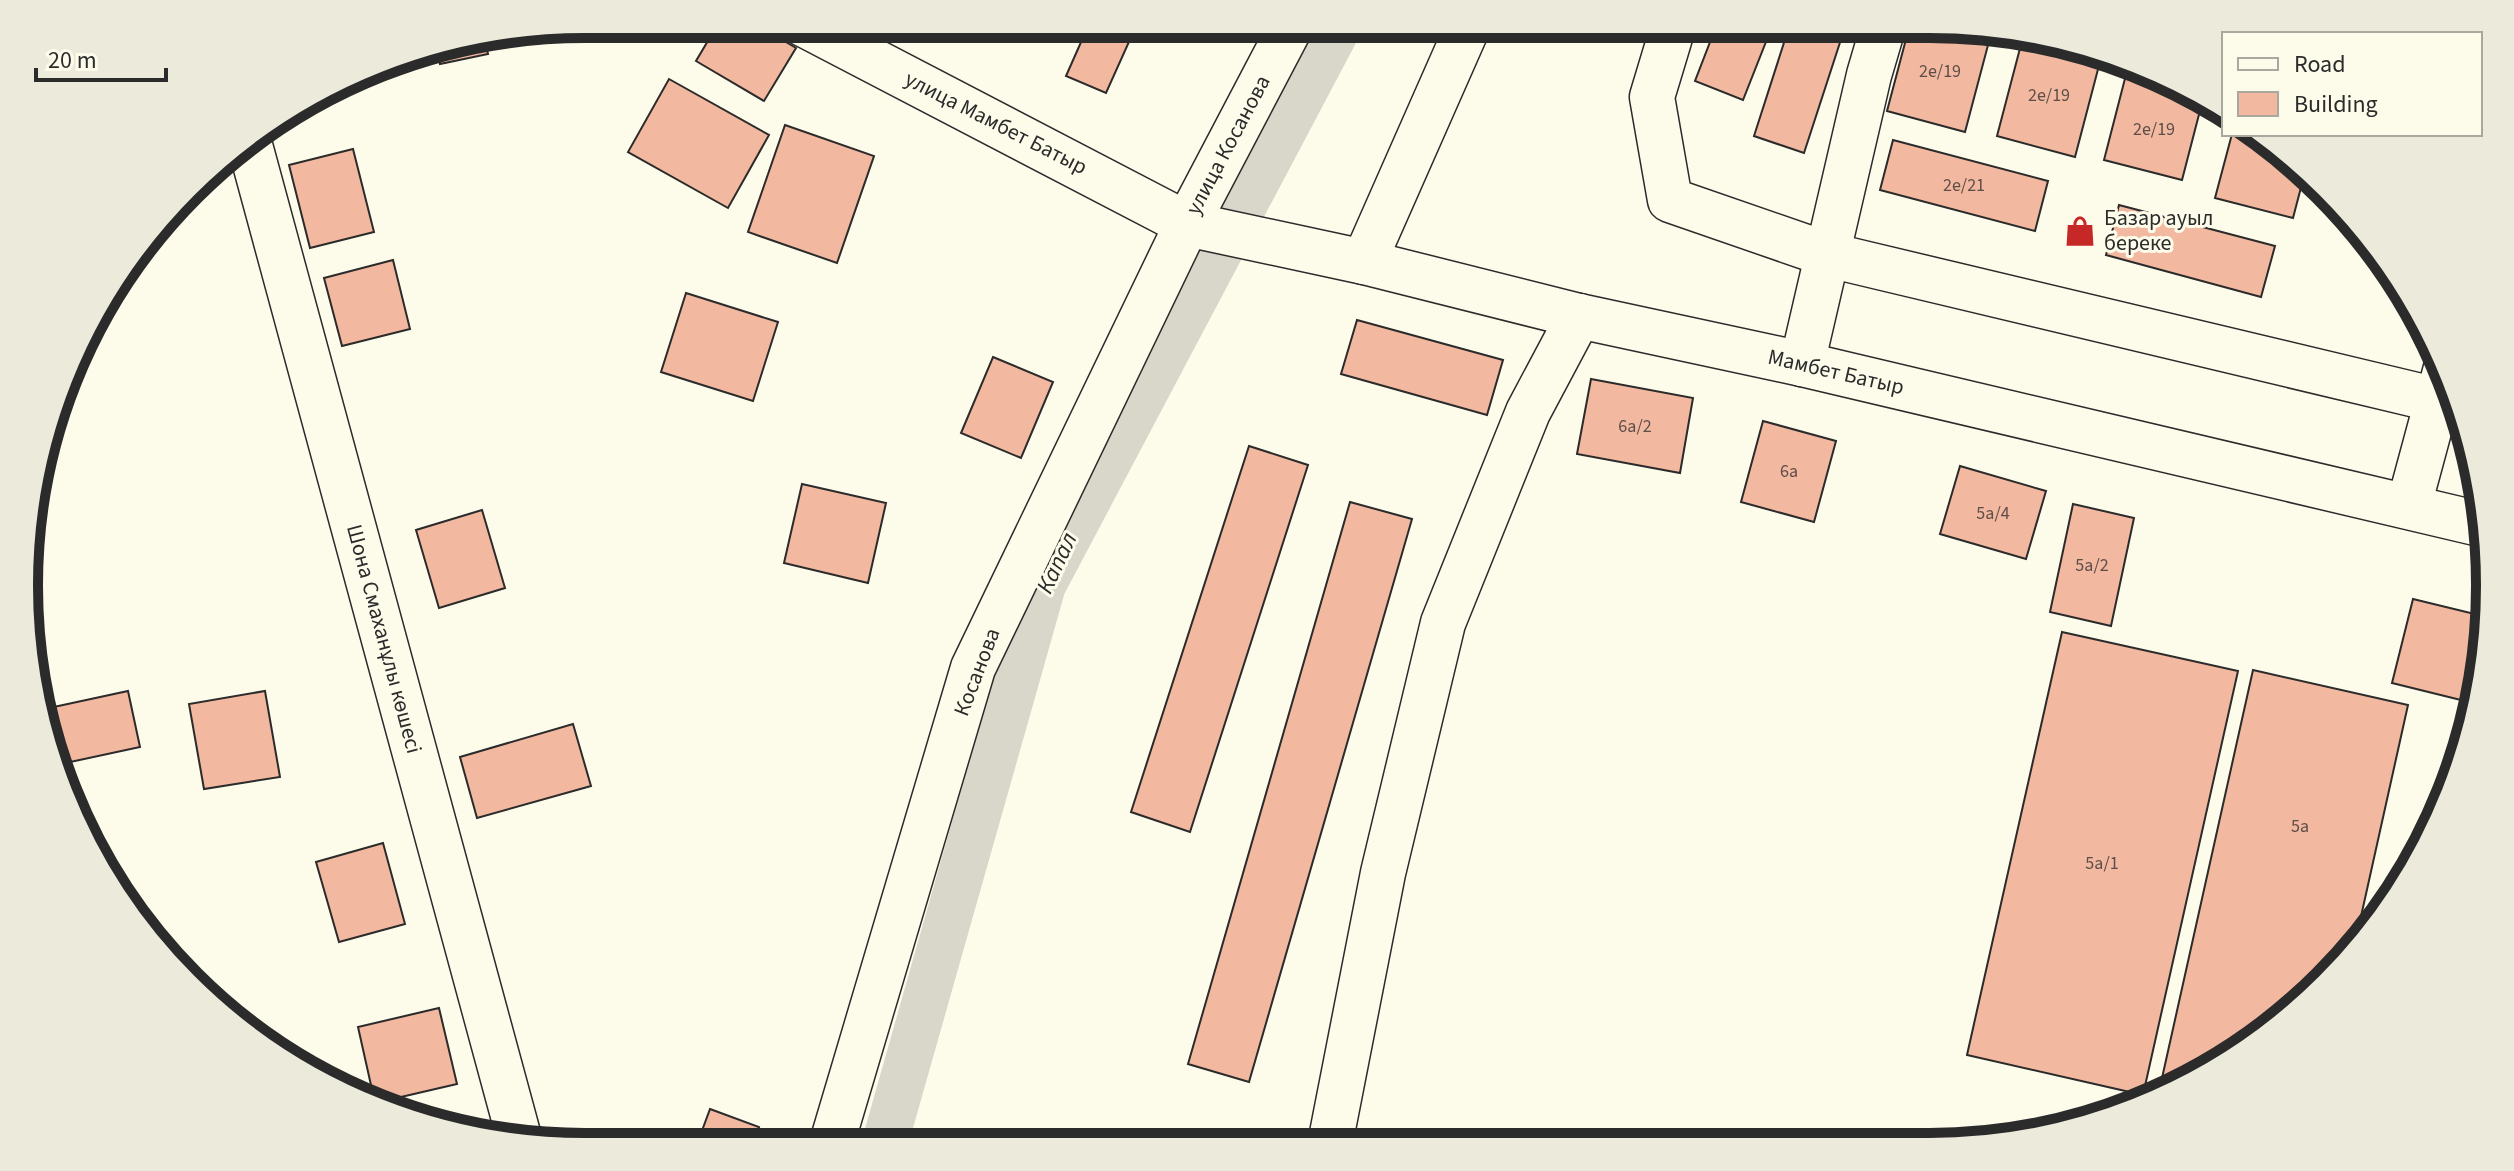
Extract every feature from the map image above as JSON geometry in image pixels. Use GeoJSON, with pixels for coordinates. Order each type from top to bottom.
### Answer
{"type":"FeatureCollection","features":[{"type":"Feature","properties":{"kind":"street","name":"улица Мамбет Батыр"},"geometry":{"type":"LineString","coordinates":[[830,38],[1187,224]]}},
{"type":"Feature","properties":{"kind":"street","name":"улица Косанова"},"geometry":{"type":"LineString","coordinates":[[1187,224],[1285,38]]}},
{"type":"Feature","properties":{"kind":"street"},"geometry":{"type":"LineString","coordinates":[[1364,262],[1463,38]]}},
{"type":"Feature","properties":{"kind":"street"},"geometry":{"type":"LineString","coordinates":[[1670,38],[1652,97],[1670,200],[1829,255],[2445,404]]}},
{"type":"Feature","properties":{"kind":"street"},"geometry":{"type":"LineString","coordinates":[[1802,364],[1880,38]]}},
{"type":"Feature","properties":{"kind":"street","name":"Шона Смаханұлы көшесі"},"geometry":{"type":"LineString","coordinates":[[252,151],[517,1128]]}},
{"type":"Feature","properties":{"kind":"street","name":"Мамбет Батыр"},"geometry":{"type":"LineString","coordinates":[[1187,224],[1364,262],[1579,316],[1802,364],[2472,522]]}},
{"type":"Feature","properties":{"kind":"street","name":"Косанова"},"geometry":{"type":"LineString","coordinates":[[835,1133],[973,668],[1187,224]]}},
{"type":"Feature","properties":{"kind":"street"},"geometry":{"type":"LineString","coordinates":[[1332,1133],[1383,873],[1443,623],[1528,412],[1579,316]]}},
{"type":"Feature","properties":{"kind":"street"},"geometry":{"type":"LineString","coordinates":[[2409,505],[2445,404]]}},
{"type":"Feature","properties":{"kind":"building"},"geometry":{"type":"Polygon","coordinates":[[[710,38],[779,38],[796,48],[764,101],[696,61],[710,38]]]}},
{"type":"Feature","properties":{"kind":"building"},"geometry":{"type":"Polygon","coordinates":[[[1083,38],[1131,38],[1106,93],[1066,76],[1083,38]]]}},
{"type":"Feature","properties":{"kind":"building"},"geometry":{"type":"Polygon","coordinates":[[[1712,38],[1767,38],[1743,100],[1695,81],[1712,38]]]}},
{"type":"Feature","properties":{"kind":"building"},"geometry":{"type":"Polygon","coordinates":[[[1786,38],[1841,38],[1804,153],[1754,136],[1786,38]]]}},
{"type":"Feature","properties":{"kind":"building"},"geometry":{"type":"Polygon","coordinates":[[[1906,38],[1989,42],[1965,132],[1887,111],[1906,38]]]}},
{"type":"Feature","properties":{"kind":"building"},"geometry":{"type":"Polygon","coordinates":[[[2020,47],[2099,66],[2075,157],[1997,136],[2020,47]]]}},
{"type":"Feature","properties":{"kind":"building"},"geometry":{"type":"Polygon","coordinates":[[[487,48],[488,54],[440,64],[439,58],[487,48]]]}},
{"type":"Feature","properties":{"kind":"building"},"geometry":{"type":"Polygon","coordinates":[[[2126,75],[2200,110],[2182,180],[2104,160],[2126,75]]]}},
{"type":"Feature","properties":{"kind":"building"},"geometry":{"type":"Polygon","coordinates":[[[669,79],[769,135],[728,208],[628,152],[669,79]]]}},
{"type":"Feature","properties":{"kind":"building"},"geometry":{"type":"Polygon","coordinates":[[[785,125],[874,156],[837,263],[748,232],[785,125]]]}},
{"type":"Feature","properties":{"kind":"building"},"geometry":{"type":"Polygon","coordinates":[[[2231,136],[2241,136],[2302,185],[2293,218],[2215,198],[2231,136]]]}},
{"type":"Feature","properties":{"kind":"building"},"geometry":{"type":"Polygon","coordinates":[[[1893,140],[2048,181],[2035,231],[1880,190],[1893,140]]]}},
{"type":"Feature","properties":{"kind":"building"},"geometry":{"type":"Polygon","coordinates":[[[353,149],[374,232],[310,248],[289,165],[353,149]]]}},
{"type":"Feature","properties":{"kind":"building"},"geometry":{"type":"Polygon","coordinates":[[[2119,205],[2275,246],[2261,297],[2106,255],[2119,205]]]}},
{"type":"Feature","properties":{"kind":"building"},"geometry":{"type":"Polygon","coordinates":[[[393,260],[410,329],[342,346],[324,278],[393,260]]]}},
{"type":"Feature","properties":{"kind":"building"},"geometry":{"type":"Polygon","coordinates":[[[686,293],[778,322],[753,401],[661,372],[686,293]]]}},
{"type":"Feature","properties":{"kind":"building"},"geometry":{"type":"Polygon","coordinates":[[[1357,320],[1503,360],[1487,415],[1341,374],[1357,320]]]}},
{"type":"Feature","properties":{"kind":"building"},"geometry":{"type":"Polygon","coordinates":[[[993,357],[1053,382],[1021,458],[961,433],[993,357]]]}},
{"type":"Feature","properties":{"kind":"building"},"geometry":{"type":"Polygon","coordinates":[[[1591,379],[1693,398],[1680,473],[1577,454],[1591,379]]]}},
{"type":"Feature","properties":{"kind":"building"},"geometry":{"type":"Polygon","coordinates":[[[1763,421],[1836,441],[1814,522],[1741,502],[1763,421]]]}},
{"type":"Feature","properties":{"kind":"building"},"geometry":{"type":"Polygon","coordinates":[[[1249,446],[1308,465],[1190,832],[1131,812],[1249,446]]]}},
{"type":"Feature","properties":{"kind":"building"},"geometry":{"type":"Polygon","coordinates":[[[1960,466],[2046,491],[2026,559],[1940,534],[1960,466]]]}},
{"type":"Feature","properties":{"kind":"building"},"geometry":{"type":"Polygon","coordinates":[[[802,484],[886,503],[868,583],[784,563],[802,484]]]}},
{"type":"Feature","properties":{"kind":"building"},"geometry":{"type":"Polygon","coordinates":[[[1350,502],[1412,519],[1249,1082],[1188,1064],[1350,502]]]}},
{"type":"Feature","properties":{"kind":"building"},"geometry":{"type":"Polygon","coordinates":[[[2073,504],[2134,518],[2111,626],[2050,612],[2073,504]]]}},
{"type":"Feature","properties":{"kind":"building"},"geometry":{"type":"Polygon","coordinates":[[[482,510],[505,588],[439,608],[416,530],[482,510]]]}},
{"type":"Feature","properties":{"kind":"building"},"geometry":{"type":"Polygon","coordinates":[[[2413,599],[2475,614],[2463,701],[2392,683],[2413,599]]]}},
{"type":"Feature","properties":{"kind":"building"},"geometry":{"type":"Polygon","coordinates":[[[2062,632],[2238,671],[2145,1088],[2133,1093],[1967,1055],[2062,632]]]}},
{"type":"Feature","properties":{"kind":"building"},"geometry":{"type":"Polygon","coordinates":[[[2253,670],[2408,705],[2360,923],[2316,973],[2262,1020],[2202,1060],[2161,1081],[2253,670]]]}},
{"type":"Feature","properties":{"kind":"building"},"geometry":{"type":"Polygon","coordinates":[[[128,691],[140,747],[68,763],[52,707],[128,691]]]}},
{"type":"Feature","properties":{"kind":"building"},"geometry":{"type":"Polygon","coordinates":[[[265,691],[280,777],[204,789],[189,704],[265,691]]]}},
{"type":"Feature","properties":{"kind":"building"},"geometry":{"type":"Polygon","coordinates":[[[573,724],[591,786],[477,818],[460,757],[573,724]]]}},
{"type":"Feature","properties":{"kind":"building"},"geometry":{"type":"Polygon","coordinates":[[[383,843],[405,924],[339,942],[316,862],[383,843]]]}},
{"type":"Feature","properties":{"kind":"building"},"geometry":{"type":"Polygon","coordinates":[[[439,1008],[457,1084],[395,1098],[372,1089],[358,1027],[439,1008]]]}},
{"type":"Feature","properties":{"kind":"building"},"geometry":{"type":"Polygon","coordinates":[[[710,1109],[759,1127],[757,1133],[701,1133],[710,1109]]]}},
{"type":"Feature","properties":{"kind":"waterway","name":"Капал"},"geometry":{"type":"LineString","coordinates":[[888,1133],[1043,585],[1333,38]]}},
{"type":"Feature","properties":{"kind":"place","name":"Базар ауыл береке"},"geometry":{"type":"Point","coordinates":[2080,231]}}]}
